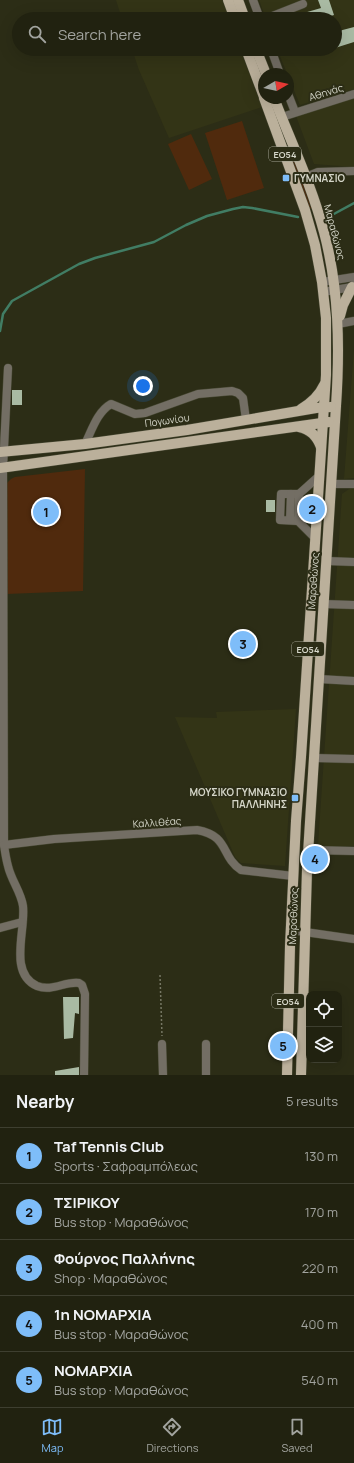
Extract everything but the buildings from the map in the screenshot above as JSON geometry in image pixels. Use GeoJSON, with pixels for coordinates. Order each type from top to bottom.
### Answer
{"type":"FeatureCollection","features":[{"type":"Feature","properties":{"kind":"main road"},"geometry":{"type":"LineString","coordinates":[[228,0],[232,12]]}},
{"type":"Feature","properties":{"kind":"main road"},"geometry":{"type":"LineString","coordinates":[[238,0],[242,12]]}},
{"type":"Feature","properties":{"kind":"main road","name":"Μαραθώνος"},"geometry":{"type":"LineString","coordinates":[[249,56],[258,82]]}},
{"type":"Feature","properties":{"kind":"main road"},"geometry":{"type":"LineString","coordinates":[[259,56],[264,68]]}},
{"type":"Feature","properties":{"kind":"main road","name":"Μαραθώνος"},"geometry":{"type":"LineString","coordinates":[[266,104],[305,210],[315,245],[323,287],[326,326],[326,375],[293,876],[287,1075]]}},
{"type":"Feature","properties":{"kind":"main road","name":"Μαραθώνος"},"geometry":{"type":"LineString","coordinates":[[277,104],[306,177],[324,232],[335,286],[339,355],[309,850],[301,1075]]}},
{"type":"Feature","properties":{"kind":"main road"},"geometry":{"type":"LineString","coordinates":[[338,324],[343,305],[353,283]]}},
{"type":"Feature","properties":{"kind":"main road"},"geometry":{"type":"LineString","coordinates":[[297,411],[307,406],[317,397],[324,386],[326,375]]}},
{"type":"Feature","properties":{"kind":"main road","name":"Πογωνίου"},"geometry":{"type":"LineString","coordinates":[[2,452],[85,444],[336,406]]}},
{"type":"Feature","properties":{"kind":"main road"},"geometry":{"type":"LineString","coordinates":[[1,468],[335,421]]}},
{"type":"Feature","properties":{"kind":"main road"},"geometry":{"type":"LineString","coordinates":[[293,426],[302,427],[311,432],[316,437],[321,448]]}},
{"type":"Feature","properties":{"kind":"street"},"geometry":{"type":"LineString","coordinates":[[253,0],[257,12]]}},
{"type":"Feature","properties":{"kind":"street"},"geometry":{"type":"LineString","coordinates":[[283,12],[303,4]]}},
{"type":"Feature","properties":{"kind":"street"},"geometry":{"type":"LineString","coordinates":[[274,56],[278,68]]}},
{"type":"Feature","properties":{"kind":"street","name":"Αθηνάς"},"geometry":{"type":"LineString","coordinates":[[282,117],[354,94]]}},
{"type":"Feature","properties":{"kind":"street"},"geometry":{"type":"LineString","coordinates":[[292,104],[295,112]]}},
{"type":"Feature","properties":{"kind":"street"},"geometry":{"type":"LineString","coordinates":[[306,177],[318,172],[354,171]]}},
{"type":"Feature","properties":{"kind":"street"},"geometry":{"type":"LineString","coordinates":[[323,287],[353,283]]}},
{"type":"Feature","properties":{"kind":"street"},"geometry":{"type":"LineString","coordinates":[[338,324],[354,321]]}},
{"type":"Feature","properties":{"kind":"street"},"geometry":{"type":"LineString","coordinates":[[8,368],[1,468],[3,855],[23,908],[21,964],[24,972],[29,980],[45,988],[54,988],[75,982],[82,985],[84,994],[84,1075]]}},
{"type":"Feature","properties":{"kind":"street"},"geometry":{"type":"LineString","coordinates":[[85,444],[101,412],[104,408],[111,404],[135,414],[145,413],[198,394],[232,391],[238,393],[243,398],[246,420]]}},
{"type":"Feature","properties":{"kind":"street"},"geometry":{"type":"LineString","coordinates":[[315,538],[294,520],[280,520],[281,494],[295,494],[319,476]]}},
{"type":"Feature","properties":{"kind":"street"},"geometry":{"type":"LineString","coordinates":[[332,484],[354,484]]}},
{"type":"Feature","properties":{"kind":"street"},"geometry":{"type":"LineString","coordinates":[[294,520],[295,494]]}},
{"type":"Feature","properties":{"kind":"street"},"geometry":{"type":"LineString","coordinates":[[327,561],[354,562]]}},
{"type":"Feature","properties":{"kind":"street"},"geometry":{"type":"LineString","coordinates":[[324,604],[354,605]]}},
{"type":"Feature","properties":{"kind":"street"},"geometry":{"type":"LineString","coordinates":[[319,679],[354,681]]}},
{"type":"Feature","properties":{"kind":"street"},"geometry":{"type":"LineString","coordinates":[[315,758],[354,759]]}},
{"type":"Feature","properties":{"kind":"street","name":"Καλλιθέας"},"geometry":{"type":"LineString","coordinates":[[4,845],[61,839],[196,830],[208,833],[217,838],[234,864],[241,870],[293,876]]}},
{"type":"Feature","properties":{"kind":"street"},"geometry":{"type":"LineString","coordinates":[[309,850],[354,851]]}},
{"type":"Feature","properties":{"kind":"street"},"geometry":{"type":"LineString","coordinates":[[0,928],[22,922]]}},
{"type":"Feature","properties":{"kind":"street"},"geometry":{"type":"LineString","coordinates":[[291,930],[354,939]]}},
{"type":"Feature","properties":{"kind":"street"},"geometry":{"type":"LineString","coordinates":[[162,1044],[163,1075]]}},
{"type":"Feature","properties":{"kind":"street"},"geometry":{"type":"LineString","coordinates":[[206,1044],[206,1075]]}},
{"type":"Feature","properties":{"kind":"path"},"geometry":{"type":"LineString","coordinates":[[160,975],[162,1044]]}},
{"type":"Feature","properties":{"kind":"shaded area"},"geometry":{"type":"Polygon","coordinates":[[[116,0],[222,0],[226,12],[120,12],[116,0]]]}},
{"type":"Feature","properties":{"kind":"shaded area"},"geometry":{"type":"Polygon","coordinates":[[[259,0],[354,0],[354,89],[300,105],[294,90],[294,68],[285,68],[280,56],[342,56],[342,12],[263,12],[259,0]]]}},
{"type":"Feature","properties":{"kind":"shaded area"},"geometry":{"type":"Polygon","coordinates":[[[134,56],[243,56],[258,96],[258,104],[261,104],[262,107],[169,138],[134,56]]]}},
{"type":"Feature","properties":{"kind":"shaded area"},"geometry":{"type":"Polygon","coordinates":[[[354,97],[354,167],[314,164],[296,116],[354,97]]]}},
{"type":"Feature","properties":{"kind":"shaded area"},"geometry":{"type":"Polygon","coordinates":[[[242,121],[264,188],[227,200],[205,133],[242,121]]]}},
{"type":"Feature","properties":{"kind":"shaded area"},"geometry":{"type":"Polygon","coordinates":[[[191,134],[212,179],[189,190],[168,144],[191,134]]]}},
{"type":"Feature","properties":{"kind":"shaded area"},"geometry":{"type":"Polygon","coordinates":[[[289,149],[301,178],[311,208],[310,209],[287,150],[289,149]]]}},
{"type":"Feature","properties":{"kind":"shaded area"},"geometry":{"type":"Polygon","coordinates":[[[354,349],[354,478],[344,479],[354,349]]]}},
{"type":"Feature","properties":{"kind":"shaded area"},"geometry":{"type":"Polygon","coordinates":[[[85,469],[83,591],[6,594],[7,483],[15,477],[85,469]]]}},
{"type":"Feature","properties":{"kind":"shaded area"},"geometry":{"type":"Polygon","coordinates":[[[354,487],[354,846],[321,846],[318,845],[342,494],[354,487]]]}},
{"type":"Feature","properties":{"kind":"shaded area"},"geometry":{"type":"Polygon","coordinates":[[[296,709],[285,866],[241,863],[235,857],[175,717],[217,718],[216,712],[296,709]]]}},
{"type":"Feature","properties":{"kind":"waterway"},"geometry":{"type":"LineString","coordinates":[[332,215],[354,203]]}},
{"type":"Feature","properties":{"kind":"waterway"},"geometry":{"type":"LineString","coordinates":[[0,331],[3,314],[12,301],[79,264],[95,258],[154,242],[207,216],[233,209],[243,207],[252,208],[298,217]]}},
{"type":"Feature","properties":{"kind":"place","name":"ΓΥΜΝΑΣΙΟ"},"geometry":{"type":"Point","coordinates":[286,178]}},
{"type":"Feature","properties":{"kind":"place","name":"ΤΣΙΡΙΚΟΥ"},"geometry":{"type":"Point","coordinates":[312,509]}},
{"type":"Feature","properties":{"kind":"place","name":"Taf Tennis Club"},"geometry":{"type":"Point","coordinates":[46,512]}},
{"type":"Feature","properties":{"kind":"place","name":"Φούρνος Παλλήνης"},"geometry":{"type":"Point","coordinates":[243,644]}},
{"type":"Feature","properties":{"kind":"place","name":"ΜΟΥΣΙΚΟ ΓΥΜΝΑΣΙΟ ΠΑΛΛΗΝΗΣ"},"geometry":{"type":"Point","coordinates":[295,798]}},
{"type":"Feature","properties":{"kind":"place","name":"1η ΝΟΜΑΡΧΙΑ"},"geometry":{"type":"Point","coordinates":[315,859]}},
{"type":"Feature","properties":{"kind":"place","name":"ΝΟΜΑΡΧΙΑ"},"geometry":{"type":"Point","coordinates":[283,1046]}}]}
